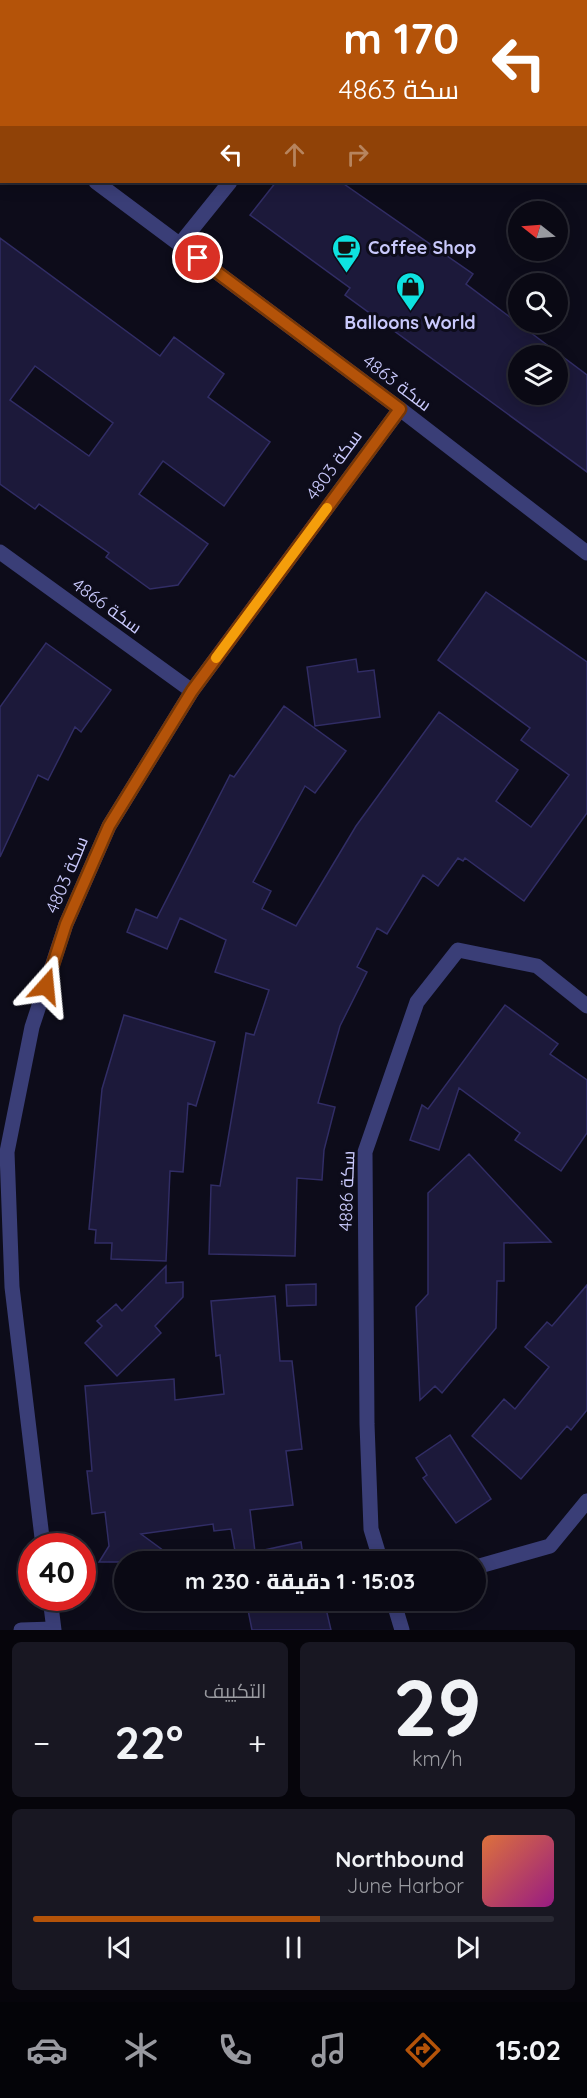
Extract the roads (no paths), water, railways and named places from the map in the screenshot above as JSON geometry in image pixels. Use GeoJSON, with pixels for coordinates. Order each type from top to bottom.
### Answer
{"type":"FeatureCollection","features":[{"type":"Feature","properties":{"kind":"street","name":"سكة 4863"},"geometry":{"type":"LineString","coordinates":[[97,183],[400,409],[587,553]]}},
{"type":"Feature","properties":{"kind":"street"},"geometry":{"type":"LineString","coordinates":[[180,244],[229,183]]}},
{"type":"Feature","properties":{"kind":"street","name":"سكة 4803"},"geometry":{"type":"LineString","coordinates":[[42,1533],[6,1287],[7,1152],[32,1028],[66,924],[109,826],[192,691],[400,409]]}},
{"type":"Feature","properties":{"kind":"street","name":"سكة 4866"},"geometry":{"type":"LineString","coordinates":[[0,552],[192,691]]}},
{"type":"Feature","properties":{"kind":"street","name":"سكة 4886"},"geometry":{"type":"LineString","coordinates":[[378,1551],[371,1529],[366,1424],[365,1152],[417,1002],[458,950],[537,966],[587,1005]]}},
{"type":"Feature","properties":{"kind":"street"},"geometry":{"type":"LineString","coordinates":[[486,1563],[550,1546],[587,1501]]}},
{"type":"Feature","properties":{"kind":"street"},"geometry":{"type":"LineString","coordinates":[[21,1630],[54,1629],[52,1611]]}},
{"type":"Feature","properties":{"kind":"street"},"geometry":{"type":"LineString","coordinates":[[396,1611],[402,1630]]}},
{"type":"Feature","properties":{"kind":"place","name":"Coffee Shop"},"geometry":{"type":"Point","coordinates":[347,274]}},
{"type":"Feature","properties":{"kind":"place","name":"Balloons World"},"geometry":{"type":"Point","coordinates":[410,312]}}]}
